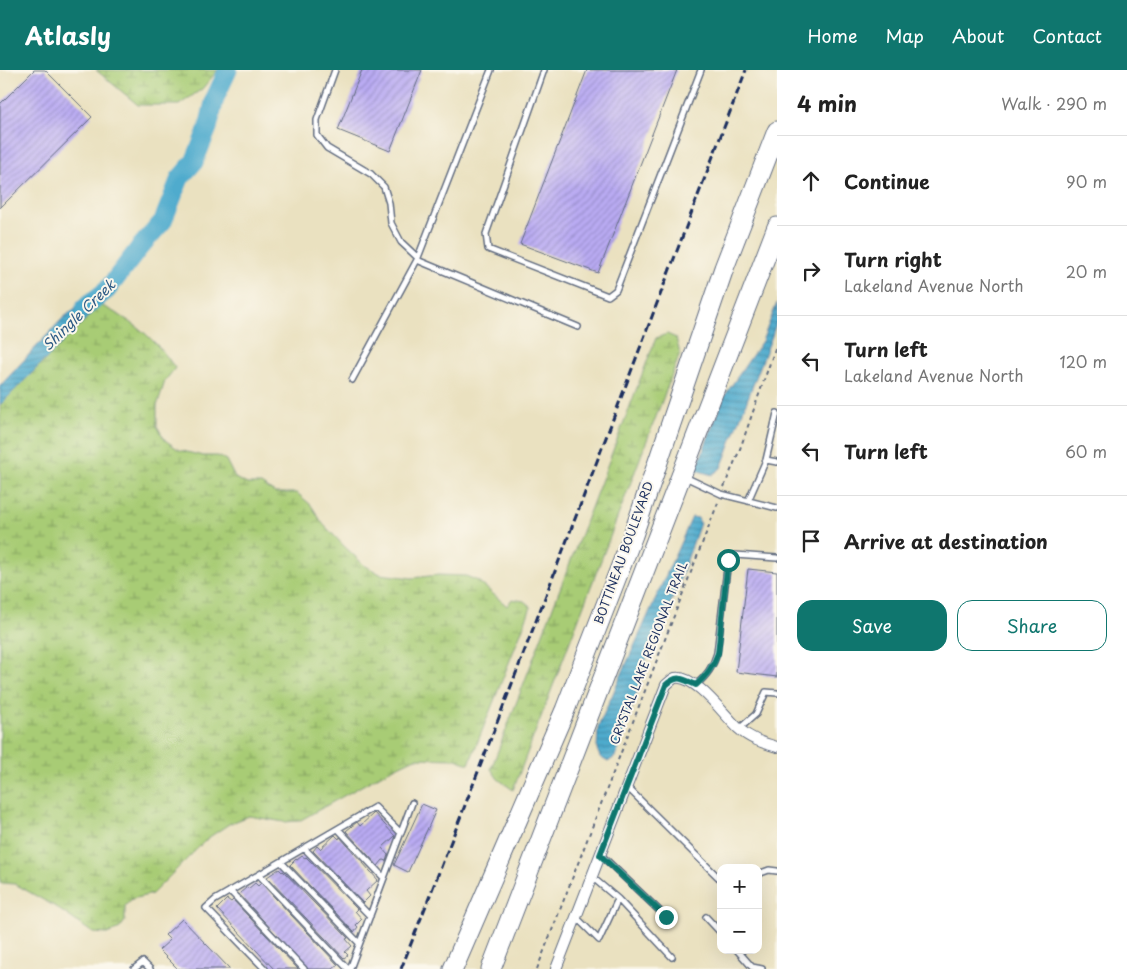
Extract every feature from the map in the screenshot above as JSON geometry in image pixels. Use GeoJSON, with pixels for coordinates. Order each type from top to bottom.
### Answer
{"type":"FeatureCollection","features":[{"type":"Feature","properties":{"kind":"highway","name":"BOTTINEAU BOULEVARD"},"geometry":{"type":"LineString","coordinates":[[454,969],[565,710],[633,535],[724,268],[777,131]]}},
{"type":"Feature","properties":{"kind":"highway","name":"BOTTINEAU BOULEVARD"},"geometry":{"type":"LineString","coordinates":[[491,969],[777,227]]}},
{"type":"Feature","properties":{"kind":"street"},"geometry":{"type":"LineString","coordinates":[[556,969],[666,685],[673,678],[681,678],[696,685],[739,729],[754,740],[777,747]]}},
{"type":"Feature","properties":{"kind":"lane"},"geometry":{"type":"LineString","coordinates":[[335,70],[317,120],[317,135],[327,148],[371,174],[384,187],[389,203],[391,223],[401,242],[417,259],[578,327]]}},
{"type":"Feature","properties":{"kind":"lane"},"geometry":{"type":"LineString","coordinates":[[352,380],[417,259],[491,70]]}},
{"type":"Feature","properties":{"kind":"lane"},"geometry":{"type":"LineString","coordinates":[[544,70],[486,234],[488,250],[608,296],[616,290],[701,70]]}},
{"type":"Feature","properties":{"kind":"lane"},"geometry":{"type":"LineString","coordinates":[[748,501],[766,460],[777,413]]}},
{"type":"Feature","properties":{"kind":"lane"},"geometry":{"type":"LineString","coordinates":[[766,460],[777,462]]}},
{"type":"Feature","properties":{"kind":"lane"},"geometry":{"type":"LineString","coordinates":[[682,476],[721,494],[777,508]]}},
{"type":"Feature","properties":{"kind":"lane"},"geometry":{"type":"LineString","coordinates":[[696,685],[714,665],[718,653],[728,560],[735,556],[777,558]]}},
{"type":"Feature","properties":{"kind":"lane"},"geometry":{"type":"LineString","coordinates":[[739,729],[756,714],[766,692],[777,693]]}},
{"type":"Feature","properties":{"kind":"lane"},"geometry":{"type":"LineString","coordinates":[[627,786],[717,876]]}},
{"type":"Feature","properties":{"kind":"lane"},"geometry":{"type":"LineString","coordinates":[[259,875],[349,969],[412,803]]}},
{"type":"Feature","properties":{"kind":"lane"},"geometry":{"type":"LineString","coordinates":[[265,969],[206,908],[230,891],[375,807],[401,833]]}},
{"type":"Feature","properties":{"kind":"lane"},"geometry":{"type":"LineString","coordinates":[[338,829],[384,878]]}},
{"type":"Feature","properties":{"kind":"lane"},"geometry":{"type":"LineString","coordinates":[[304,848],[370,916]]}},
{"type":"Feature","properties":{"kind":"lane"},"geometry":{"type":"LineString","coordinates":[[600,855],[666,917]]}},
{"type":"Feature","properties":{"kind":"lane"},"geometry":{"type":"LineString","coordinates":[[281,862],[359,943]]}},
{"type":"Feature","properties":{"kind":"lane"},"geometry":{"type":"LineString","coordinates":[[762,873],[769,870],[777,871]]}},
{"type":"Feature","properties":{"kind":"lane"},"geometry":{"type":"LineString","coordinates":[[592,877],[618,899],[672,956]]}},
{"type":"Feature","properties":{"kind":"lane"},"geometry":{"type":"LineString","coordinates":[[230,891],[304,969]]}},
{"type":"Feature","properties":{"kind":"lane"},"geometry":{"type":"LineString","coordinates":[[577,918],[599,940],[618,899]]}},
{"type":"Feature","properties":{"kind":"lane"},"geometry":{"type":"LineString","coordinates":[[706,917],[717,929]]}},
{"type":"Feature","properties":{"kind":"lane"},"geometry":{"type":"LineString","coordinates":[[740,954],[751,968],[762,969]]}},
{"type":"Feature","properties":{"kind":"lane"},"geometry":{"type":"LineString","coordinates":[[134,969],[143,962],[150,969]]}},
{"type":"Feature","properties":{"kind":"path","name":"CRYSTAL LAKE REGIONAL TRAIL"},"geometry":{"type":"LineString","coordinates":[[538,969],[740,449],[777,343]]}},
{"type":"Feature","properties":{"kind":"green space"},"geometry":{"type":"Polygon","coordinates":[[[96,70],[218,70],[202,89],[179,105],[138,105],[96,70]]]}},
{"type":"Feature","properties":{"kind":"green space"},"geometry":{"type":"Polygon","coordinates":[[[100,305],[142,331],[175,368],[165,381],[157,406],[157,426],[165,440],[179,450],[203,456],[218,456],[226,460],[235,478],[247,484],[261,484],[275,493],[297,493],[311,505],[323,524],[344,546],[364,565],[380,574],[412,578],[438,575],[466,576],[478,581],[507,606],[512,599],[524,601],[531,607],[469,764],[456,759],[415,758],[299,821],[284,822],[249,816],[229,824],[208,838],[152,894],[132,899],[125,906],[125,921],[120,928],[107,934],[93,933],[54,906],[15,884],[0,883],[0,405],[100,305]]]}},
{"type":"Feature","properties":{"kind":"green space"},"geometry":{"type":"Polygon","coordinates":[[[667,334],[676,338],[680,354],[513,790],[498,779],[491,769],[656,338],[667,334]]]}},
{"type":"Feature","properties":{"kind":"water"},"geometry":{"type":"Polygon","coordinates":[[[109,292],[100,305],[0,405],[0,386],[62,319],[92,294],[109,292]]]}},
{"type":"Feature","properties":{"kind":"water"},"geometry":{"type":"Polygon","coordinates":[[[777,303],[777,320],[772,336],[721,468],[712,475],[696,470],[723,398],[762,341],[777,303]]]}},
{"type":"Feature","properties":{"kind":"water"},"geometry":{"type":"Polygon","coordinates":[[[692,517],[698,518],[700,523],[676,591],[647,656],[616,756],[608,762],[600,757],[597,749],[598,727],[692,517]]]}},
{"type":"Feature","properties":{"kind":"building"},"geometry":{"type":"Polygon","coordinates":[[[34,70],[45,70],[92,117],[0,208],[0,104],[34,70]]]}},
{"type":"Feature","properties":{"kind":"building"},"geometry":{"type":"Polygon","coordinates":[[[362,70],[422,70],[390,151],[338,130],[362,70]]]}},
{"type":"Feature","properties":{"kind":"building"},"geometry":{"type":"Polygon","coordinates":[[[587,70],[677,70],[598,273],[520,244],[587,70]]]}},
{"type":"Feature","properties":{"kind":"building"},"geometry":{"type":"Polygon","coordinates":[[[748,569],[777,572],[777,677],[736,672],[748,569]]]}},
{"type":"Feature","properties":{"kind":"building"},"geometry":{"type":"Polygon","coordinates":[[[422,804],[436,810],[408,872],[394,865],[422,804]]]}},
{"type":"Feature","properties":{"kind":"building"},"geometry":{"type":"Polygon","coordinates":[[[374,813],[395,836],[382,848],[388,855],[386,861],[383,860],[378,866],[346,831],[357,822],[360,826],[374,813]]]}},
{"type":"Feature","properties":{"kind":"building"},"geometry":{"type":"Polygon","coordinates":[[[335,835],[339,839],[340,837],[378,880],[366,891],[370,896],[363,903],[313,851],[317,846],[320,849],[335,835]]]}},
{"type":"Feature","properties":{"kind":"building"},"geometry":{"type":"Polygon","coordinates":[[[302,856],[306,857],[357,909],[355,911],[362,919],[356,925],[358,927],[354,932],[290,865],[302,856]]]}},
{"type":"Feature","properties":{"kind":"building"},"geometry":{"type":"Polygon","coordinates":[[[279,869],[348,938],[346,939],[352,946],[345,952],[348,955],[344,958],[267,877],[279,869]]]}},
{"type":"Feature","properties":{"kind":"building"},"geometry":{"type":"Polygon","coordinates":[[[255,883],[258,886],[261,883],[338,965],[333,969],[308,969],[239,894],[255,883]]]}},
{"type":"Feature","properties":{"kind":"building"},"geometry":{"type":"Polygon","coordinates":[[[227,899],[231,902],[233,900],[298,969],[274,969],[217,909],[227,899]]]}},
{"type":"Feature","properties":{"kind":"building"},"geometry":{"type":"Polygon","coordinates":[[[182,919],[230,969],[178,969],[159,950],[170,940],[165,935],[182,919]]]}},
{"type":"Feature","properties":{"kind":"waterway","name":"Shingle Creek"},"geometry":{"type":"LineString","coordinates":[[85,307],[107,290],[163,221],[180,178],[194,162],[208,128],[215,98],[228,70]]}},
{"type":"Feature","properties":{"kind":"railway"},"geometry":{"type":"LineString","coordinates":[[401,969],[532,632],[746,70]]}},
{"type":"Feature","properties":{"kind":"route"},"geometry":{"type":"LineString","coordinates":[[666,917],[600,855],[666,685],[673,678],[681,678],[696,685],[714,665],[718,653],[728,560]]}}]}
